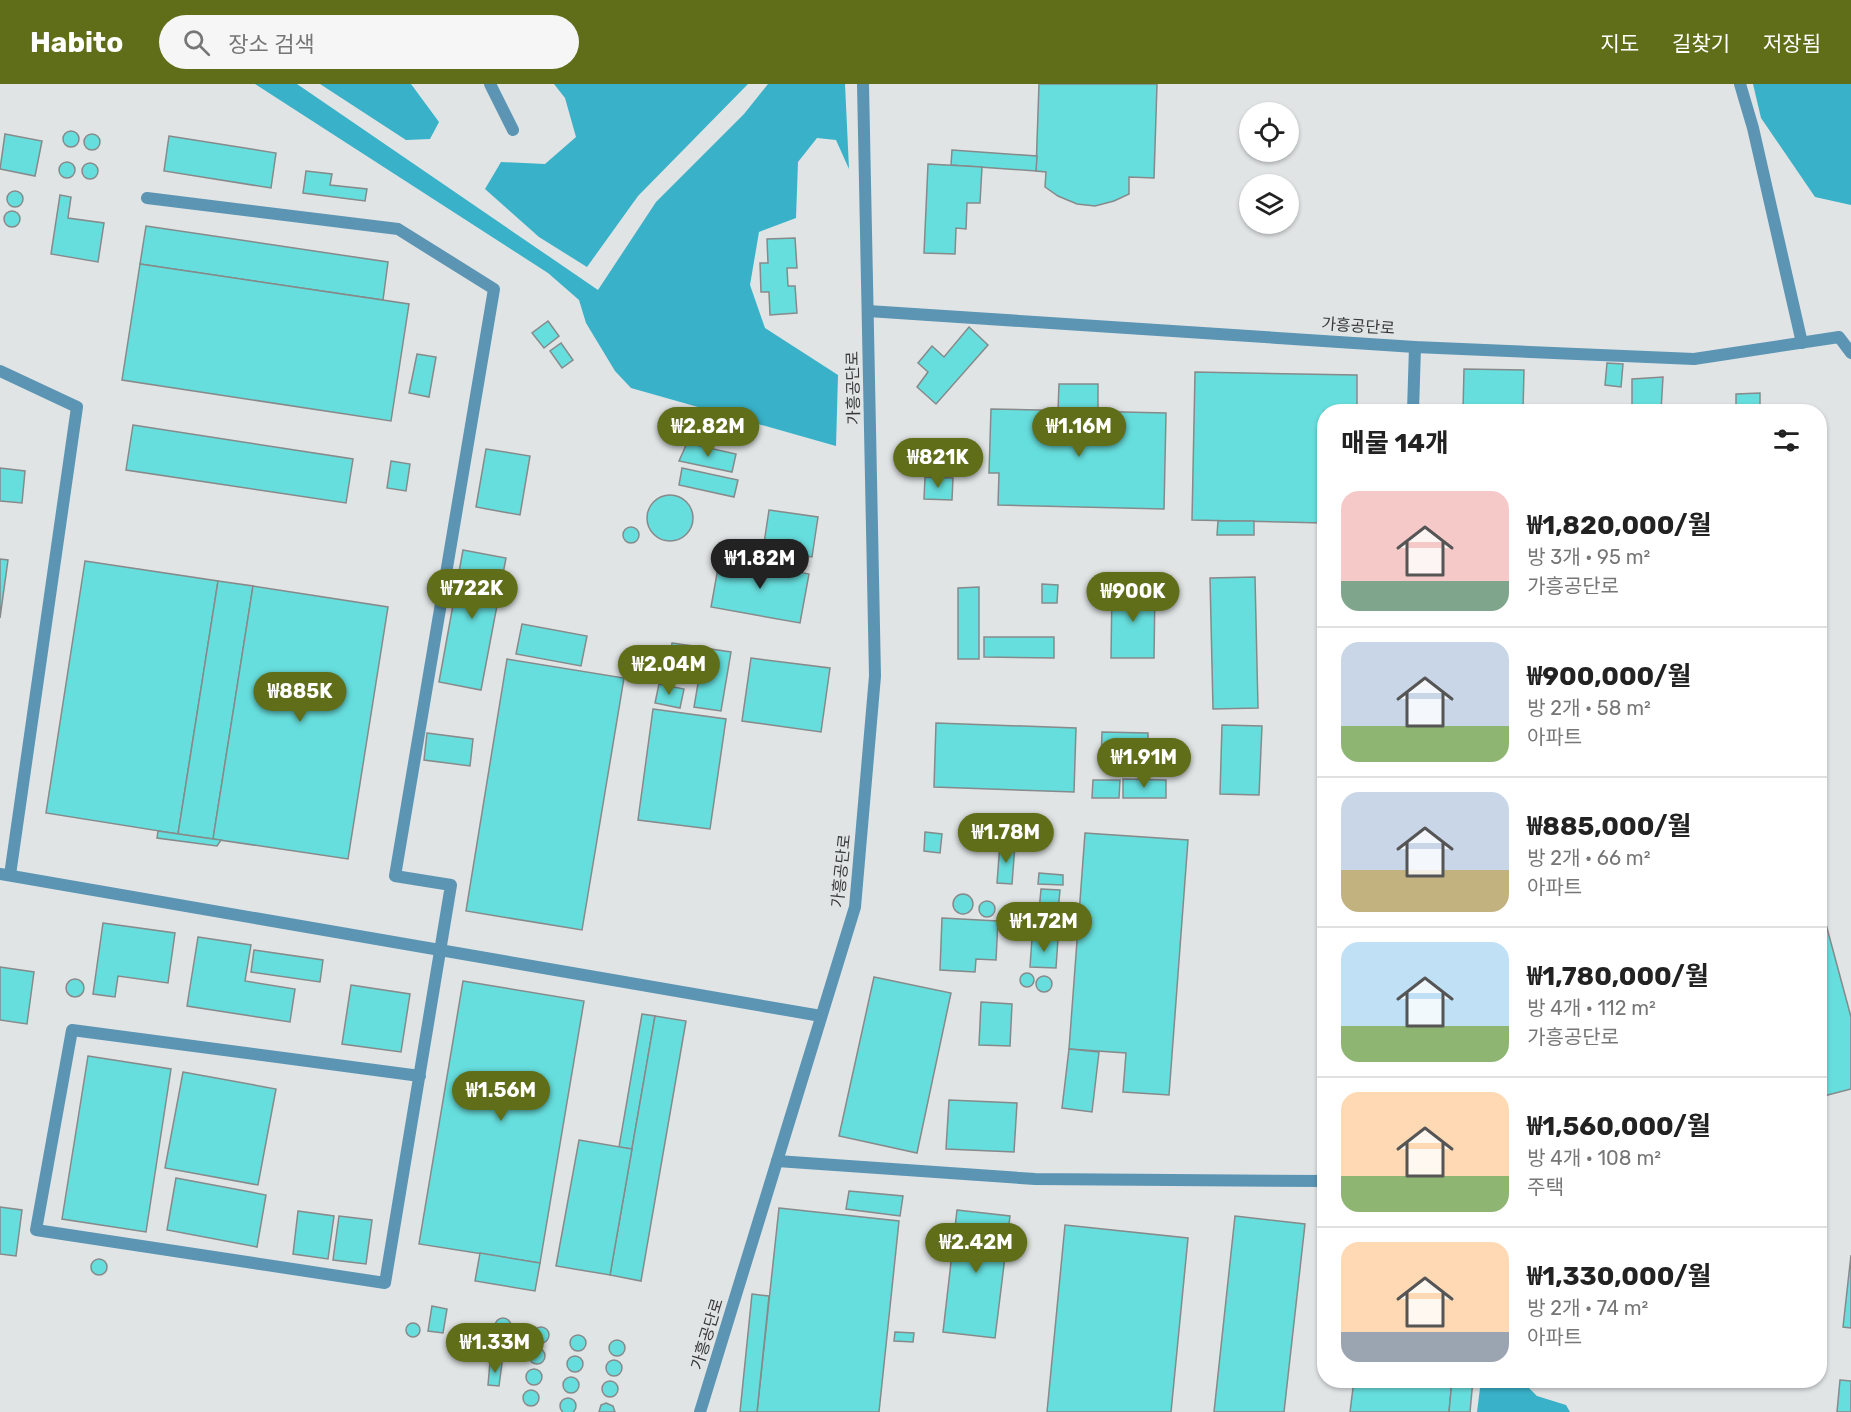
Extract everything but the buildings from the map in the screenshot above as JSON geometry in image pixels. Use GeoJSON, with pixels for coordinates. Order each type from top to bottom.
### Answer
{"type":"FeatureCollection","features":[{"type":"Feature","properties":{"kind":"street"},"geometry":{"type":"LineString","coordinates":[[490,84],[513,130]]}},
{"type":"Feature","properties":{"kind":"street","name":"가흥공단로"},"geometry":{"type":"LineString","coordinates":[[700,1412],[855,907],[875,676],[864,84]]}},
{"type":"Feature","properties":{"kind":"street"},"geometry":{"type":"LineString","coordinates":[[1740,84],[1753,128],[1802,343]]}},
{"type":"Feature","properties":{"kind":"street"},"geometry":{"type":"LineString","coordinates":[[147,198],[398,230],[494,289],[395,876],[451,885],[420,1076],[385,1283],[36,1230],[72,1030],[420,1076]]}},
{"type":"Feature","properties":{"kind":"street","name":"가흥공단로"},"geometry":{"type":"LineString","coordinates":[[868,311],[1415,347],[1694,359],[1839,337],[1851,353]]}},
{"type":"Feature","properties":{"kind":"street","name":"가흥공단로"},"geometry":{"type":"LineString","coordinates":[[1413,404],[1415,347]]}},
{"type":"Feature","properties":{"kind":"street"},"geometry":{"type":"LineString","coordinates":[[0,371],[77,407],[5,875],[821,1016]]}},
{"type":"Feature","properties":{"kind":"street"},"geometry":{"type":"LineString","coordinates":[[777,1161],[1035,1179],[1317,1181]]}},
{"type":"Feature","properties":{"kind":"shaded area"},"geometry":{"type":"Polygon","coordinates":[[[255,84],[297,84],[598,290],[656,202],[744,114],[768,84],[845,84],[849,169],[836,140],[817,138],[798,162],[796,218],[759,232],[750,285],[765,328],[838,375],[836,446],[631,388],[615,371],[586,323],[579,300],[548,273],[255,84]]]}},
{"type":"Feature","properties":{"kind":"shaded area"},"geometry":{"type":"Polygon","coordinates":[[[320,84],[411,84],[439,122],[430,139],[406,140],[320,84]]]}},
{"type":"Feature","properties":{"kind":"shaded area"},"geometry":{"type":"Polygon","coordinates":[[[554,84],[748,84],[638,196],[587,267],[539,237],[485,189],[501,162],[545,164],[576,137],[565,98],[554,84]]]}},
{"type":"Feature","properties":{"kind":"shaded area"},"geometry":{"type":"Polygon","coordinates":[[[1753,84],[1851,84],[1851,205],[1815,197],[1761,118],[1753,84]]]}},
{"type":"Feature","properties":{"kind":"shaded area"},"geometry":{"type":"Polygon","coordinates":[[[1480,1388],[1529,1388],[1537,1396],[1566,1405],[1570,1412],[1477,1412],[1480,1388]]]}}]}
